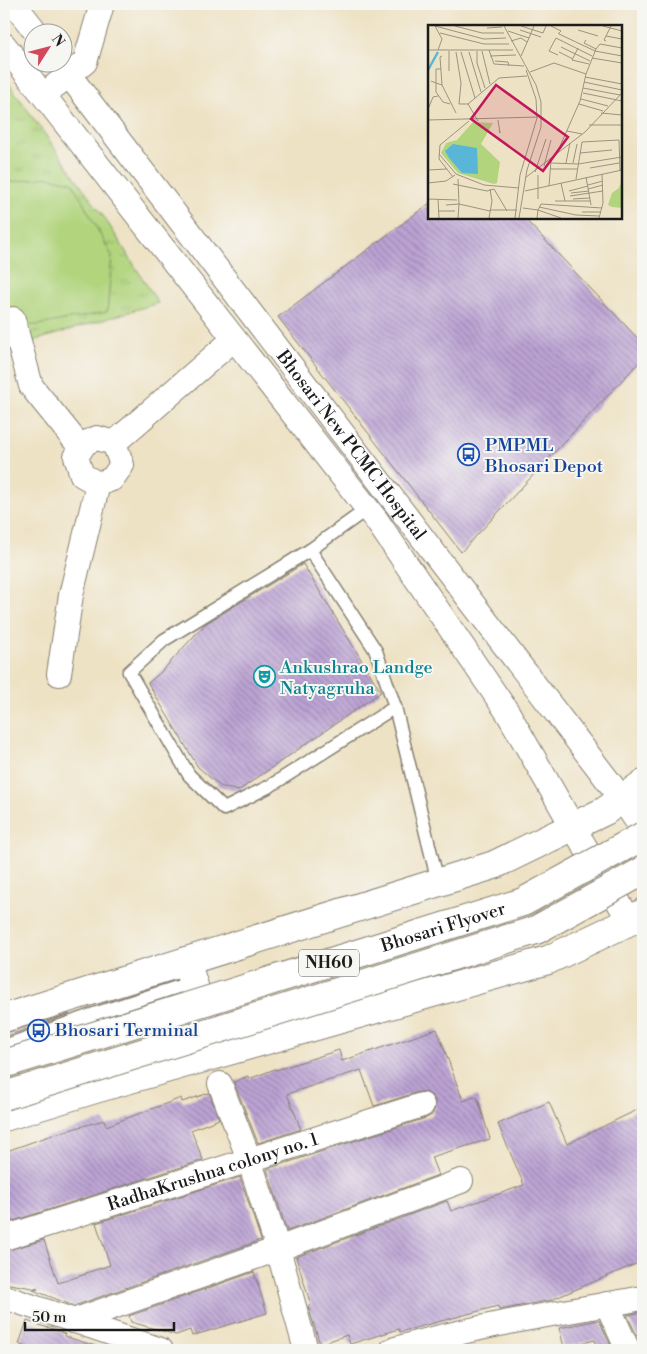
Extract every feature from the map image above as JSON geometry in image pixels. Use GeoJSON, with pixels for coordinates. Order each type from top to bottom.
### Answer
{"type":"FeatureCollection","features":[{"type":"Feature","properties":{"kind":"main road"},"geometry":{"type":"LineString","coordinates":[[4,1018],[190,972],[438,882],[494,865],[606,811],[632,791]]}},
{"type":"Feature","properties":{"kind":"main road","name":"Bhosari Flyover"},"geometry":{"type":"LineString","coordinates":[[4,1064],[523,902],[643,836]]}},
{"type":"Feature","properties":{"kind":"main road","name":"Bhosari Flyover"},"geometry":{"type":"LineString","coordinates":[[4,1096],[536,930],[643,871]]}},
{"type":"Feature","properties":{"kind":"main road"},"geometry":{"type":"LineString","coordinates":[[4,1117],[216,1054],[548,960],[637,917]]}},
{"type":"Feature","properties":{"kind":"main road"},"geometry":{"type":"LineString","coordinates":[[190,972],[216,1054]]}},
{"type":"Feature","properties":{"kind":"street"},"geometry":{"type":"LineString","coordinates":[[14,4],[28,22]]}},
{"type":"Feature","properties":{"kind":"street"},"geometry":{"type":"LineString","coordinates":[[72,66],[85,62],[102,4]]}},
{"type":"Feature","properties":{"kind":"street","name":"Bhosari New PCMC Hospital"},"geometry":{"type":"LineString","coordinates":[[4,44],[367,509],[502,704],[526,742],[573,827],[637,917]]}},
{"type":"Feature","properties":{"kind":"street"},"geometry":{"type":"LineString","coordinates":[[43,96],[62,72]]}},
{"type":"Feature","properties":{"kind":"street","name":"Bhosari New PCMC Hospital"},"geometry":{"type":"LineString","coordinates":[[66,72],[632,791],[643,830]]}},
{"type":"Feature","properties":{"kind":"street"},"geometry":{"type":"LineString","coordinates":[[13,319],[31,386],[82,448]]}},
{"type":"Feature","properties":{"kind":"street"},"geometry":{"type":"LineString","coordinates":[[114,443],[234,339]]}},
{"type":"Feature","properties":{"kind":"street"},"geometry":{"type":"LineString","coordinates":[[97,438],[114,443],[122,465],[112,479],[98,484],[82,475],[76,457],[85,443],[97,438]]}},
{"type":"Feature","properties":{"kind":"street"},"geometry":{"type":"LineString","coordinates":[[59,674],[71,595],[98,484]]}},
{"type":"Feature","properties":{"kind":"street"},"geometry":{"type":"LineString","coordinates":[[220,1084],[249,1159],[278,1249],[306,1350]]}},
{"type":"Feature","properties":{"kind":"street","name":"RadhaKrushna colony no. 1"},"geometry":{"type":"LineString","coordinates":[[4,1238],[422,1105]]}},
{"type":"Feature","properties":{"kind":"street"},"geometry":{"type":"LineString","coordinates":[[73,1321],[278,1249],[461,1181]]}},
{"type":"Feature","properties":{"kind":"street"},"geometry":{"type":"LineString","coordinates":[[4,1297],[161,1350]]}},
{"type":"Feature","properties":{"kind":"street"},"geometry":{"type":"LineString","coordinates":[[392,1350],[524,1319],[643,1298]]}},
{"type":"Feature","properties":{"kind":"street"},"geometry":{"type":"LineString","coordinates":[[607,1304],[628,1350]]}},
{"type":"Feature","properties":{"kind":"lane"},"geometry":{"type":"LineString","coordinates":[[367,509],[310,550],[164,640],[130,672],[189,775],[224,809],[270,786],[395,708]]}},
{"type":"Feature","properties":{"kind":"lane"},"geometry":{"type":"LineString","coordinates":[[310,550],[376,651],[395,708],[438,882]]}},
{"type":"Feature","properties":{"kind":"lane"},"geometry":{"type":"LineString","coordinates":[[4,1046],[100,1012],[190,972]]}},
{"type":"Feature","properties":{"kind":"green space"},"geometry":{"type":"Polygon","coordinates":[[[4,77],[106,220],[158,303],[4,350],[4,77]]]}},
{"type":"Feature","properties":{"kind":"green space"},"geometry":{"type":"Polygon","coordinates":[[[48,177],[72,182],[112,256],[107,312],[38,325],[4,327],[4,183],[48,177]]]}},
{"type":"Feature","properties":{"kind":"building","name":"PMPML Bhosari Depot"},"geometry":{"type":"Polygon","coordinates":[[[428,204],[428,219],[525,219],[643,344],[643,358],[461,552],[278,317],[428,204]]]}},
{"type":"Feature","properties":{"kind":"building","name":"Ankushrao Landge Natyagruha"},"geometry":{"type":"Polygon","coordinates":[[[303,564],[381,692],[238,791],[220,786],[198,767],[148,683],[162,671],[205,624],[303,564]]]}},
{"type":"Feature","properties":{"kind":"building"},"geometry":{"type":"Polygon","coordinates":[[[70,1014],[4,1037],[4,1033],[70,1014]]]}},
{"type":"Feature","properties":{"kind":"building"},"geometry":{"type":"Polygon","coordinates":[[[437,1029],[463,1101],[477,1096],[490,1139],[431,1157],[438,1175],[287,1231],[267,1169],[426,1118],[432,1115],[435,1108],[435,1100],[425,1092],[418,1092],[374,1106],[361,1070],[287,1094],[301,1129],[258,1143],[234,1082],[248,1076],[249,1079],[275,1069],[339,1050],[342,1061],[437,1029]]]}},
{"type":"Feature","properties":{"kind":"building"},"geometry":{"type":"Polygon","coordinates":[[[209,1093],[219,1119],[191,1130],[203,1160],[4,1224],[4,1152],[55,1134],[104,1120],[106,1126],[181,1098],[182,1102],[209,1093]]]}},
{"type":"Feature","properties":{"kind":"building"},"geometry":{"type":"Polygon","coordinates":[[[549,1102],[567,1144],[643,1107],[643,1261],[551,1300],[499,1310],[498,1306],[400,1332],[399,1329],[350,1344],[347,1335],[320,1344],[308,1306],[311,1305],[296,1257],[447,1201],[451,1211],[524,1185],[498,1124],[549,1102]]]}},
{"type":"Feature","properties":{"kind":"building"},"geometry":{"type":"Polygon","coordinates":[[[240,1177],[261,1240],[74,1306],[33,1290],[38,1289],[4,1283],[4,1251],[44,1240],[58,1283],[110,1265],[96,1223],[240,1177]]]}},
{"type":"Feature","properties":{"kind":"building"},"geometry":{"type":"Polygon","coordinates":[[[254,1272],[267,1313],[192,1336],[190,1330],[176,1335],[131,1322],[129,1316],[254,1272]]]}},
{"type":"Feature","properties":{"kind":"building"},"geometry":{"type":"Polygon","coordinates":[[[643,1312],[643,1350],[642,1350],[627,1315],[643,1312]]]}},
{"type":"Feature","properties":{"kind":"building"},"geometry":{"type":"Polygon","coordinates":[[[599,1320],[613,1350],[598,1350],[595,1340],[564,1347],[559,1328],[599,1320]]]}},
{"type":"Feature","properties":{"kind":"building"},"geometry":{"type":"Polygon","coordinates":[[[27,1321],[48,1327],[65,1334],[64,1336],[98,1347],[98,1350],[33,1350],[19,1344],[27,1321]]]}},
{"type":"Feature","properties":{"kind":"place","name":"PMPML Bhosari Depot"},"geometry":{"type":"Point","coordinates":[469,455]}},
{"type":"Feature","properties":{"kind":"place","name":"Ankushrao Landge Natyagruha"},"geometry":{"type":"Point","coordinates":[264,677]}},
{"type":"Feature","properties":{"kind":"place","name":"Bhosari Terminal"},"geometry":{"type":"Point","coordinates":[39,1030]}}]}
